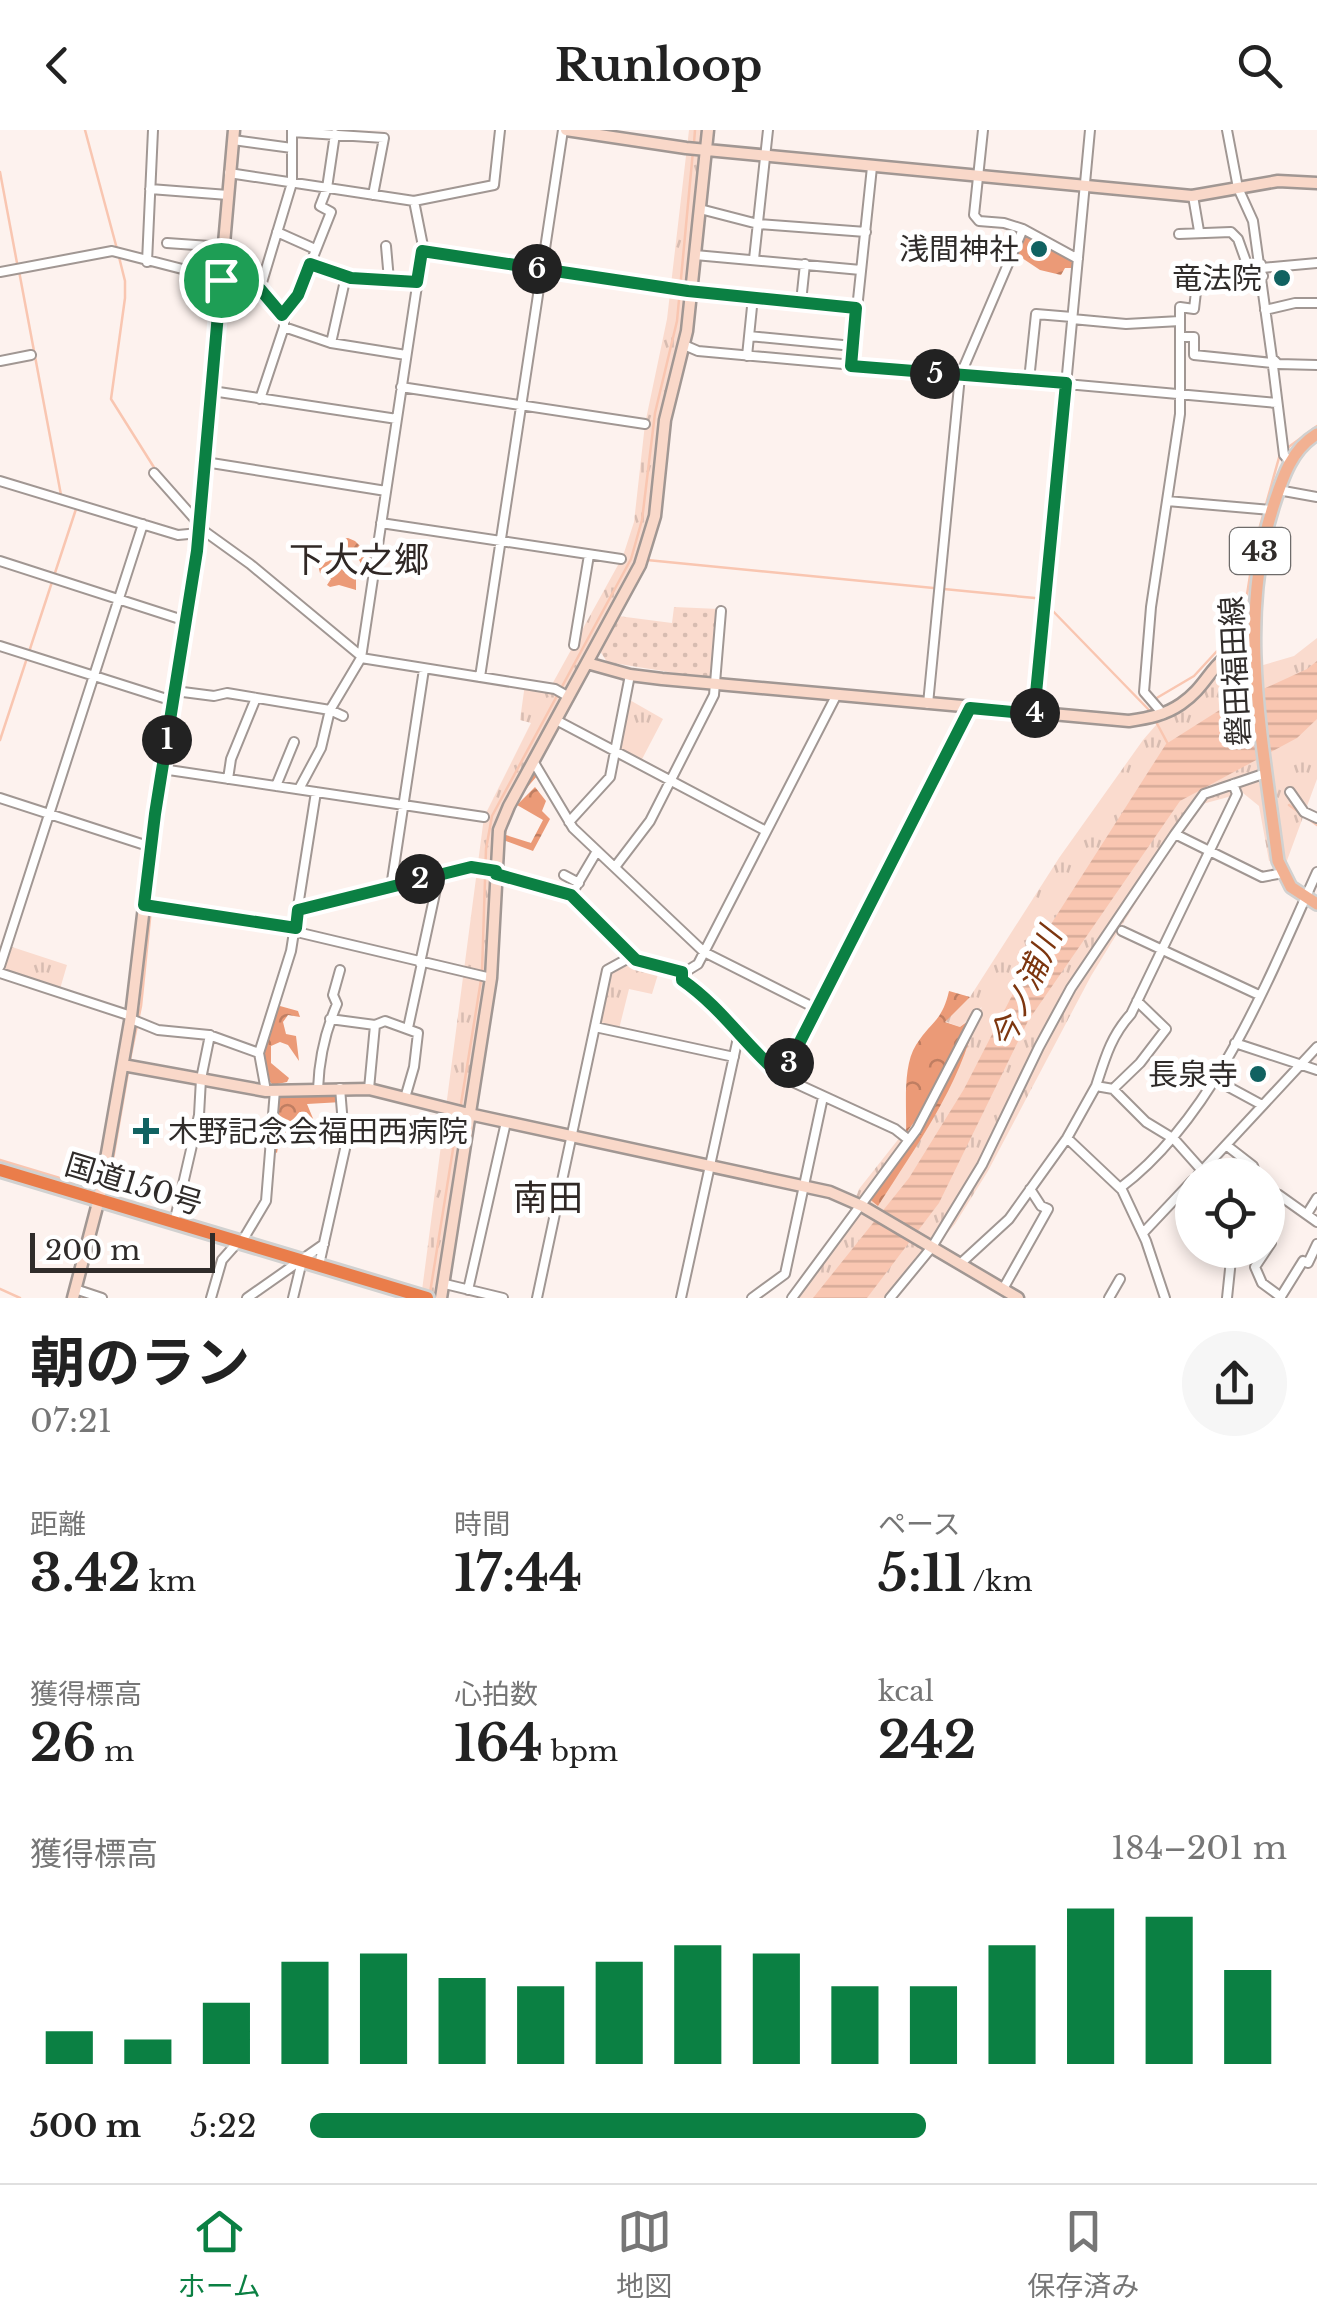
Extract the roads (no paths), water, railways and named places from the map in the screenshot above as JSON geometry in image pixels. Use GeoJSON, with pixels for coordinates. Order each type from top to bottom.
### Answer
{"type":"FeatureCollection","features":[{"type":"Feature","properties":{"kind":"highway","name":"国道150号"},"geometry":{"type":"LineString","coordinates":[[0,1170],[426,1298]]}},
{"type":"Feature","properties":{"kind":"main road","name":"磐田福田線"},"geometry":{"type":"LineString","coordinates":[[1311,901],[1291,888],[1278,861],[1253,645],[1258,561],[1271,510],[1290,462],[1304,442],[1317,434]]}},
{"type":"Feature","properties":{"kind":"street"},"geometry":{"type":"LineString","coordinates":[[147,262],[153,130]]}},
{"type":"Feature","properties":{"kind":"street"},"geometry":{"type":"LineString","coordinates":[[229,172],[414,201],[494,185],[500,130]]}},
{"type":"Feature","properties":{"kind":"street"},"geometry":{"type":"LineString","coordinates":[[480,678],[564,130],[706,150],[1193,196],[1290,180],[1317,183]]}},
{"type":"Feature","properties":{"kind":"street"},"geometry":{"type":"LineString","coordinates":[[441,1298],[489,978],[499,830],[646,551],[655,516],[665,420],[684,345],[708,130]]}},
{"type":"Feature","properties":{"kind":"street"},"geometry":{"type":"LineString","coordinates":[[754,260],[768,130]]}},
{"type":"Feature","properties":{"kind":"street"},"geometry":{"type":"LineString","coordinates":[[983,130],[974,215],[979,221],[1023,228],[1078,259]]}},
{"type":"Feature","properties":{"kind":"street"},"geometry":{"type":"LineString","coordinates":[[1034,714],[1090,130]]}},
{"type":"Feature","properties":{"kind":"street"},"geometry":{"type":"LineString","coordinates":[[1227,130],[1238,188],[1254,221],[1284,455],[1290,462]]}},
{"type":"Feature","properties":{"kind":"street"},"geometry":{"type":"LineString","coordinates":[[260,289],[292,183],[292,131],[385,134],[373,195]]}},
{"type":"Feature","properties":{"kind":"street"},"geometry":{"type":"LineString","coordinates":[[282,315],[298,295],[330,212],[320,206],[327,188],[335,134]]}},
{"type":"Feature","properties":{"kind":"street"},"geometry":{"type":"LineString","coordinates":[[102,1298],[74,1294],[98,1200],[131,1017],[150,847],[199,529],[233,135],[292,148]]}},
{"type":"Feature","properties":{"kind":"street"},"geometry":{"type":"LineString","coordinates":[[851,366],[872,167]]}},
{"type":"Feature","properties":{"kind":"street"},"geometry":{"type":"LineString","coordinates":[[150,189],[228,195]]}},
{"type":"Feature","properties":{"kind":"street"},"geometry":{"type":"LineString","coordinates":[[1193,196],[1198,231]]}},
{"type":"Feature","properties":{"kind":"street"},"geometry":{"type":"LineString","coordinates":[[298,790],[320,748],[330,710],[361,658],[422,251],[414,201]]}},
{"type":"Feature","properties":{"kind":"street"},"geometry":{"type":"LineString","coordinates":[[700,209],[758,224],[866,232]]}},
{"type":"Feature","properties":{"kind":"street"},"geometry":{"type":"LineString","coordinates":[[928,704],[960,376],[1023,228]]}},
{"type":"Feature","properties":{"kind":"street"},"geometry":{"type":"LineString","coordinates":[[277,232],[315,248]]}},
{"type":"Feature","properties":{"kind":"street"},"geometry":{"type":"LineString","coordinates":[[1179,234],[1231,232],[1248,267],[1317,263]]}},
{"type":"Feature","properties":{"kind":"street"},"geometry":{"type":"LineString","coordinates":[[167,243],[224,247]]}},
{"type":"Feature","properties":{"kind":"street"},"geometry":{"type":"LineString","coordinates":[[386,246],[389,280]]}},
{"type":"Feature","properties":{"kind":"street"},"geometry":{"type":"LineString","coordinates":[[0,272],[112,251],[260,289],[282,315],[284,327],[260,399]]}},
{"type":"Feature","properties":{"kind":"street"},"geometry":{"type":"LineString","coordinates":[[422,251],[690,291],[856,308]]}},
{"type":"Feature","properties":{"kind":"street"},"geometry":{"type":"LineString","coordinates":[[696,255],[860,270]]}},
{"type":"Feature","properties":{"kind":"street"},"geometry":{"type":"LineString","coordinates":[[310,264],[346,276],[417,282]]}},
{"type":"Feature","properties":{"kind":"street"},"geometry":{"type":"LineString","coordinates":[[801,302],[805,264]]}},
{"type":"Feature","properties":{"kind":"street"},"geometry":{"type":"LineString","coordinates":[[1164,714],[1144,692],[1151,607],[1180,414],[1180,307],[1194,309],[1197,283],[1234,285],[1262,269]]}},
{"type":"Feature","properties":{"kind":"street"},"geometry":{"type":"LineString","coordinates":[[332,343],[346,276]]}},
{"type":"Feature","properties":{"kind":"street"},"geometry":{"type":"LineString","coordinates":[[747,356],[753,298]]}},
{"type":"Feature","properties":{"kind":"street"},"geometry":{"type":"LineString","coordinates":[[1265,310],[1294,303],[1317,303]]}},
{"type":"Feature","properties":{"kind":"street"},"geometry":{"type":"LineString","coordinates":[[1029,380],[1036,314],[1126,324],[1180,321]]}},
{"type":"Feature","properties":{"kind":"street"},"geometry":{"type":"LineString","coordinates":[[284,327],[332,343],[406,354]]}},
{"type":"Feature","properties":{"kind":"street"},"geometry":{"type":"LineString","coordinates":[[749,336],[852,346]]}},
{"type":"Feature","properties":{"kind":"street"},"geometry":{"type":"LineString","coordinates":[[1180,337],[1194,337],[1194,355],[1317,365]]}},
{"type":"Feature","properties":{"kind":"street"},"geometry":{"type":"LineString","coordinates":[[684,345],[698,352],[1277,403]]}},
{"type":"Feature","properties":{"kind":"street"},"geometry":{"type":"LineString","coordinates":[[0,361],[32,355]]}},
{"type":"Feature","properties":{"kind":"street"},"geometry":{"type":"LineString","coordinates":[[402,387],[645,424]]}},
{"type":"Feature","properties":{"kind":"street"},"geometry":{"type":"LineString","coordinates":[[212,391],[396,419]]}},
{"type":"Feature","properties":{"kind":"street"},"geometry":{"type":"LineString","coordinates":[[205,462],[386,491]]}},
{"type":"Feature","properties":{"kind":"street"},"geometry":{"type":"LineString","coordinates":[[154,473],[199,529],[250,564],[361,658],[555,689],[567,696]]}},
{"type":"Feature","properties":{"kind":"street"},"geometry":{"type":"LineString","coordinates":[[0,481],[178,535],[199,529]]}},
{"type":"Feature","properties":{"kind":"street"},"geometry":{"type":"LineString","coordinates":[[1278,490],[1317,497]]}},
{"type":"Feature","properties":{"kind":"street"},"geometry":{"type":"LineString","coordinates":[[1167,501],[1271,510]]}},
{"type":"Feature","properties":{"kind":"street"},"geometry":{"type":"LineString","coordinates":[[381,523],[621,559]]}},
{"type":"Feature","properties":{"kind":"street"},"geometry":{"type":"LineString","coordinates":[[0,966],[143,524]]}},
{"type":"Feature","properties":{"kind":"street"},"geometry":{"type":"LineString","coordinates":[[574,645],[588,554]]}},
{"type":"Feature","properties":{"kind":"street"},"geometry":{"type":"LineString","coordinates":[[0,561],[186,621]]}},
{"type":"Feature","properties":{"kind":"street"},"geometry":{"type":"LineString","coordinates":[[614,868],[650,821],[714,695],[721,611]]}},
{"type":"Feature","properties":{"kind":"street"},"geometry":{"type":"LineString","coordinates":[[587,663],[630,675],[1129,721],[1164,714],[1184,702],[1220,660],[1232,651],[1253,645]]}},
{"type":"Feature","properties":{"kind":"street"},"geometry":{"type":"LineString","coordinates":[[0,646],[94,677],[174,696],[256,698],[330,710],[343,716]]}},
{"type":"Feature","properties":{"kind":"street"},"geometry":{"type":"LineString","coordinates":[[391,886],[424,669]]}},
{"type":"Feature","properties":{"kind":"street"},"geometry":{"type":"LineString","coordinates":[[570,822],[605,786],[612,769],[630,675]]}},
{"type":"Feature","properties":{"kind":"street"},"geometry":{"type":"LineString","coordinates":[[537,1298],[607,970],[618,961],[636,960],[682,972],[693,968],[836,696]]}},
{"type":"Feature","properties":{"kind":"street"},"geometry":{"type":"LineString","coordinates":[[228,779],[231,759],[256,698]]}},
{"type":"Feature","properties":{"kind":"street"},"geometry":{"type":"LineString","coordinates":[[782,1077],[970,708]]}},
{"type":"Feature","properties":{"kind":"street"},"geometry":{"type":"LineString","coordinates":[[556,720],[766,831]]}},
{"type":"Feature","properties":{"kind":"street"},"geometry":{"type":"LineString","coordinates":[[276,786],[294,742]]}},
{"type":"Feature","properties":{"kind":"street"},"geometry":{"type":"LineString","coordinates":[[534,761],[570,822],[704,952],[817,1009]]}},
{"type":"Feature","properties":{"kind":"street"},"geometry":{"type":"LineString","coordinates":[[162,769],[484,817]]}},
{"type":"Feature","properties":{"kind":"street"},"geometry":{"type":"LineString","coordinates":[[890,1298],[931,1246],[982,1165],[1071,988],[1175,834],[1204,794],[1266,773]]}},
{"type":"Feature","properties":{"kind":"street"},"geometry":{"type":"LineString","coordinates":[[960,1264],[1009,1218],[1067,1138],[1096,1086],[1116,1031],[1137,1001],[1237,794],[1234,784]]}},
{"type":"Feature","properties":{"kind":"street"},"geometry":{"type":"LineString","coordinates":[[211,1298],[222,1260],[266,1201],[270,1090],[259,1053],[296,928],[316,792]]}},
{"type":"Feature","properties":{"kind":"street"},"geometry":{"type":"LineString","coordinates":[[1290,792],[1304,812],[1317,818]]}},
{"type":"Feature","properties":{"kind":"street"},"geometry":{"type":"LineString","coordinates":[[0,798],[150,847]]}},
{"type":"Feature","properties":{"kind":"street"},"geometry":{"type":"LineString","coordinates":[[1175,834],[1262,877],[1283,873]]}},
{"type":"Feature","properties":{"kind":"street"},"geometry":{"type":"LineString","coordinates":[[571,895],[581,885],[598,851]]}},
{"type":"Feature","properties":{"kind":"street"},"geometry":{"type":"LineString","coordinates":[[298,910],[481,867],[571,895],[636,960]]}},
{"type":"Feature","properties":{"kind":"street"},"geometry":{"type":"LineString","coordinates":[[1120,1188],[1148,1167],[1174,1139],[1214,1079],[1311,901],[1317,872]]}},
{"type":"Feature","properties":{"kind":"street"},"geometry":{"type":"LineString","coordinates":[[408,1028],[440,875]]}},
{"type":"Feature","properties":{"kind":"street"},"geometry":{"type":"LineString","coordinates":[[564,875],[581,885]]}},
{"type":"Feature","properties":{"kind":"street"},"geometry":{"type":"LineString","coordinates":[[639,890],[648,879]]}},
{"type":"Feature","properties":{"kind":"street"},"geometry":{"type":"LineString","coordinates":[[656,906],[665,894]]}},
{"type":"Feature","properties":{"kind":"street"},"geometry":{"type":"LineString","coordinates":[[144,905],[296,928],[301,933],[489,978]]}},
{"type":"Feature","properties":{"kind":"street"},"geometry":{"type":"LineString","coordinates":[[1122,931],[1258,995]]}},
{"type":"Feature","properties":{"kind":"street"},"geometry":{"type":"LineString","coordinates":[[318,1089],[318,1066],[336,1004],[333,996],[340,970]]}},
{"type":"Feature","properties":{"kind":"street"},"geometry":{"type":"LineString","coordinates":[[682,972],[682,980],[716,1005],[756,1055],[782,1077],[895,1129],[909,1140]]}},
{"type":"Feature","properties":{"kind":"street"},"geometry":{"type":"LineString","coordinates":[[0,973],[131,1017],[158,1030],[210,1036],[259,1053]]}},
{"type":"Feature","properties":{"kind":"street"},"geometry":{"type":"LineString","coordinates":[[1113,1089],[1140,1063],[1166,1029],[1137,1001]]}},
{"type":"Feature","properties":{"kind":"street"},"geometry":{"type":"LineString","coordinates":[[792,1298],[909,1140],[977,1014]]}},
{"type":"Feature","properties":{"kind":"street"},"geometry":{"type":"LineString","coordinates":[[330,1020],[375,1025],[385,1021],[418,1032],[405,1098]]}},
{"type":"Feature","properties":{"kind":"street"},"geometry":{"type":"LineString","coordinates":[[369,1089],[375,1025]]}},
{"type":"Feature","properties":{"kind":"street"},"geometry":{"type":"LineString","coordinates":[[595,1027],[734,1057]]}},
{"type":"Feature","properties":{"kind":"street"},"geometry":{"type":"LineString","coordinates":[[681,1298],[739,1033]]}},
{"type":"Feature","properties":{"kind":"street"},"geometry":{"type":"LineString","coordinates":[[174,1223],[199,1115],[210,1036]]}},
{"type":"Feature","properties":{"kind":"street"},"geometry":{"type":"LineString","coordinates":[[1235,1043],[1317,1070]]}},
{"type":"Feature","properties":{"kind":"street"},"geometry":{"type":"LineString","coordinates":[[1215,1158],[1317,1046]]}},
{"type":"Feature","properties":{"kind":"street"},"geometry":{"type":"LineString","coordinates":[[123,1064],[270,1090],[369,1089],[803,1186],[862,1206],[1018,1298]]}},
{"type":"Feature","properties":{"kind":"street"},"geometry":{"type":"LineString","coordinates":[[1214,1079],[1262,1105]]}},
{"type":"Feature","properties":{"kind":"street"},"geometry":{"type":"LineString","coordinates":[[1096,1086],[1113,1089],[1146,1122],[1174,1139],[1189,1158]]}},
{"type":"Feature","properties":{"kind":"street"},"geometry":{"type":"LineString","coordinates":[[319,1266],[345,1149],[340,1088]]}},
{"type":"Feature","properties":{"kind":"street"},"geometry":{"type":"LineString","coordinates":[[752,1298],[784,1274],[823,1097]]}},
{"type":"Feature","properties":{"kind":"street"},"geometry":{"type":"LineString","coordinates":[[468,1290],[506,1122]]}},
{"type":"Feature","properties":{"kind":"street"},"geometry":{"type":"LineString","coordinates":[[1067,1138],[1120,1188],[1143,1233],[1165,1298]]}},
{"type":"Feature","properties":{"kind":"street"},"geometry":{"type":"LineString","coordinates":[[1226,1145],[1243,1158]]}},
{"type":"Feature","properties":{"kind":"street"},"geometry":{"type":"LineString","coordinates":[[1003,1290],[1048,1209],[1041,1206],[1030,1189]]}},
{"type":"Feature","properties":{"kind":"street"},"geometry":{"type":"LineString","coordinates":[[1143,1233],[1175,1198]]}},
{"type":"Feature","properties":{"kind":"street"},"geometry":{"type":"LineString","coordinates":[[1307,1214],[1317,1198]]}},
{"type":"Feature","properties":{"kind":"street"},"geometry":{"type":"LineString","coordinates":[[1285,1199],[1317,1222]]}},
{"type":"Feature","properties":{"kind":"street"},"geometry":{"type":"LineString","coordinates":[[247,1298],[324,1244]]}},
{"type":"Feature","properties":{"kind":"street"},"geometry":{"type":"LineString","coordinates":[[1255,1268],[1262,1283],[1280,1297],[1317,1244]]}},
{"type":"Feature","properties":{"kind":"street"},"geometry":{"type":"LineString","coordinates":[[293,1298],[302,1261]]}},
{"type":"Feature","properties":{"kind":"street"},"geometry":{"type":"LineString","coordinates":[[1227,1298],[1230,1268]]}},
{"type":"Feature","properties":{"kind":"street"},"geometry":{"type":"LineString","coordinates":[[793,1284],[810,1275]]}},
{"type":"Feature","properties":{"kind":"street"},"geometry":{"type":"LineString","coordinates":[[1109,1298],[1120,1279]]}},
{"type":"Feature","properties":{"kind":"street"},"geometry":{"type":"LineString","coordinates":[[444,1284],[503,1298]]}},
{"type":"Feature","properties":{"kind":"water","name":"今ノ浦川"},"geometry":{"type":"Polygon","coordinates":[[[1317,661],[1317,719],[1297,738],[1180,801],[1028,1021],[939,1203],[867,1298],[813,1298],[909,1178],[964,1089],[1039,943],[1166,744],[1226,706],[1317,661]]]}},
{"type":"Feature","properties":{"kind":"waterway"},"geometry":{"type":"LineString","coordinates":[[85,130],[117,249]]}},
{"type":"Feature","properties":{"kind":"waterway"},"geometry":{"type":"LineString","coordinates":[[694,143],[695,130]]}},
{"type":"Feature","properties":{"kind":"waterway"},"geometry":{"type":"LineString","coordinates":[[482,972],[486,849],[492,816],[631,559],[642,520],[655,413],[677,321],[693,151]]}},
{"type":"Feature","properties":{"kind":"waterway"},"geometry":{"type":"LineString","coordinates":[[0,172],[17,263]]}},
{"type":"Feature","properties":{"kind":"waterway"},"geometry":{"type":"LineString","coordinates":[[119,257],[125,298],[111,399],[155,469]]}},
{"type":"Feature","properties":{"kind":"waterway"},"geometry":{"type":"LineString","coordinates":[[19,271],[61,495],[78,502]]}},
{"type":"Feature","properties":{"kind":"waterway"},"geometry":{"type":"LineString","coordinates":[[1286,449],[1317,426]]}},
{"type":"Feature","properties":{"kind":"waterway"},"geometry":{"type":"LineString","coordinates":[[1155,699],[1194,676],[1217,651],[1240,639],[1255,544],[1280,454]]}},
{"type":"Feature","properties":{"kind":"waterway"},"geometry":{"type":"LineString","coordinates":[[0,740],[76,509]]}},
{"type":"Feature","properties":{"kind":"waterway"},"geometry":{"type":"LineString","coordinates":[[174,663],[192,537]]}},
{"type":"Feature","properties":{"kind":"waterway"},"geometry":{"type":"LineString","coordinates":[[647,560],[1041,601]]}},
{"type":"Feature","properties":{"kind":"waterway"},"geometry":{"type":"LineString","coordinates":[[1048,606],[1150,711]]}},
{"type":"Feature","properties":{"kind":"waterway"},"geometry":{"type":"LineString","coordinates":[[1154,718],[1169,746]]}},
{"type":"Feature","properties":{"kind":"waterway"},"geometry":{"type":"LineString","coordinates":[[1289,805],[1317,825]]}},
{"type":"Feature","properties":{"kind":"waterway"},"geometry":{"type":"LineString","coordinates":[[129,1064],[141,1006],[151,909]]}},
{"type":"Feature","properties":{"kind":"waterway"},"geometry":{"type":"LineString","coordinates":[[460,1110],[481,980]]}},
{"type":"Feature","properties":{"kind":"waterway"},"geometry":{"type":"LineString","coordinates":[[108,1188],[128,1072]]}},
{"type":"Feature","properties":{"kind":"waterway"},"geometry":{"type":"LineString","coordinates":[[430,1293],[458,1118]]}},
{"type":"Feature","properties":{"kind":"waterway"},"geometry":{"type":"LineString","coordinates":[[0,1160],[73,1182]]}},
{"type":"Feature","properties":{"kind":"waterway"},"geometry":{"type":"LineString","coordinates":[[0,1289],[20,1298]]}},
{"type":"Feature","properties":{"kind":"place","name":"浅間神社"},"geometry":{"type":"Point","coordinates":[1039,249]}},
{"type":"Feature","properties":{"kind":"place","name":"竜法院"},"geometry":{"type":"Point","coordinates":[1282,278]}},
{"type":"Feature","properties":{"kind":"place","name":"長泉寺"},"geometry":{"type":"Point","coordinates":[1258,1074]}},
{"type":"Feature","properties":{"kind":"place","name":"木野記念会福田西病院"},"geometry":{"type":"Point","coordinates":[146,1131]}},
{"type":"Feature","properties":{"kind":"district","name":"下大之郷"},"geometry":{"type":"Point","coordinates":[359,559]}},
{"type":"Feature","properties":{"kind":"district","name":"南田"},"geometry":{"type":"Point","coordinates":[548,1197]}}]}
